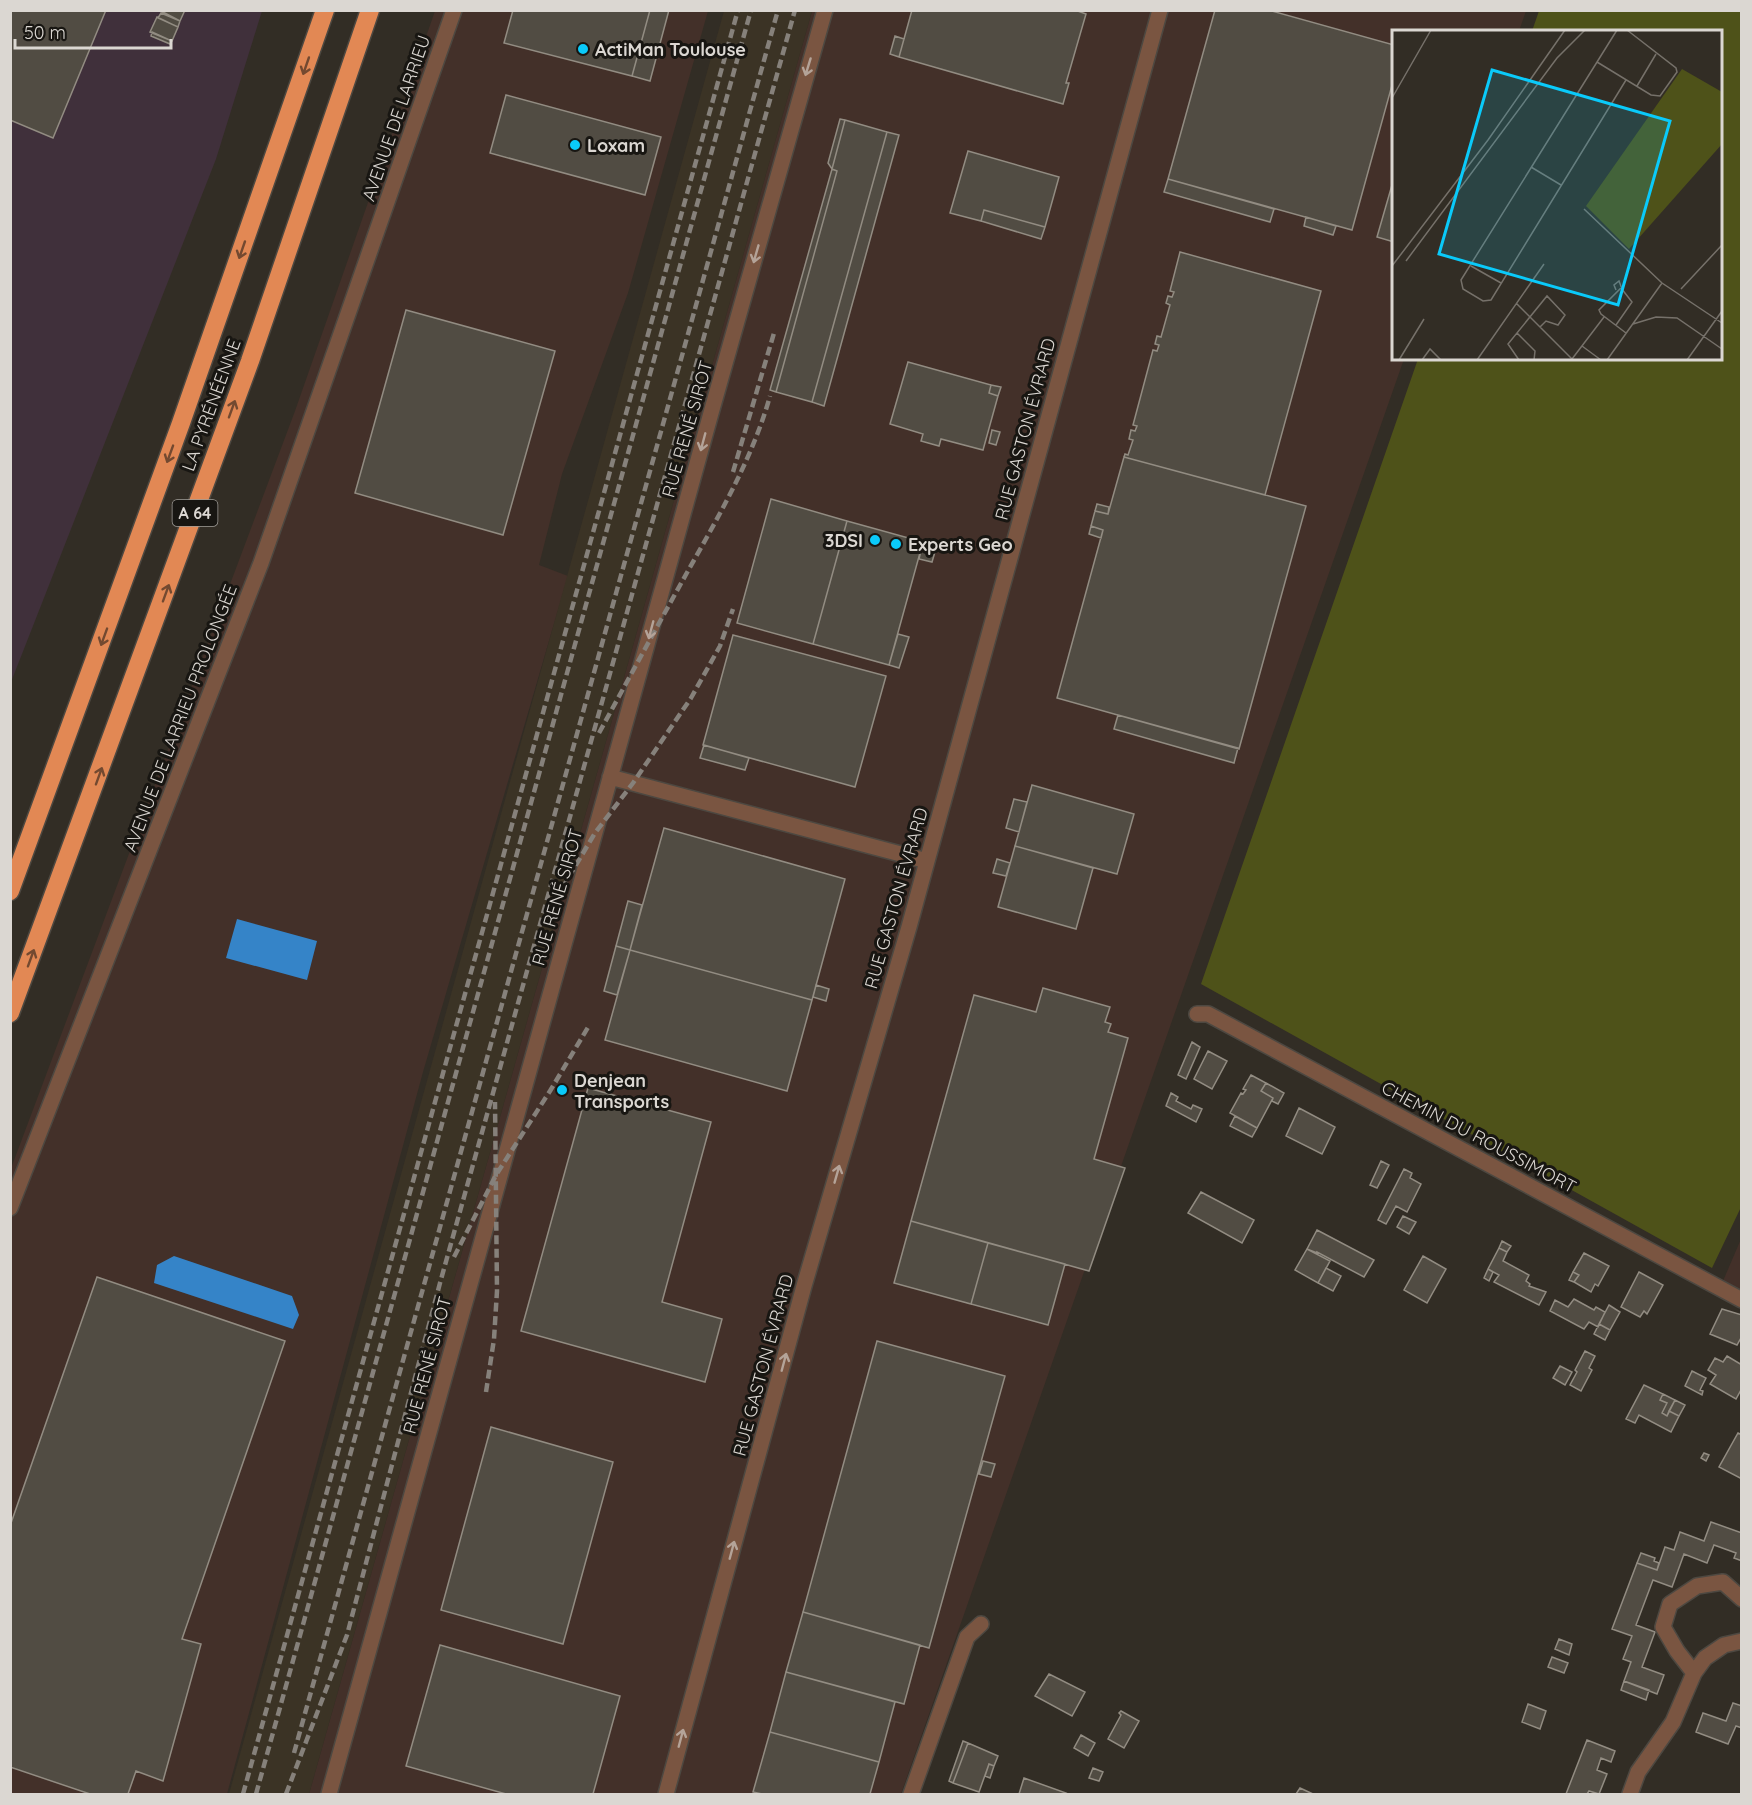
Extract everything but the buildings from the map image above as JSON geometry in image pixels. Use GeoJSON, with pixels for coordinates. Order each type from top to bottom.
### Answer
{"type":"FeatureCollection","features":[{"type":"Feature","properties":{"kind":"highway","name":"LA PYRÉNÉENNE"},"geometry":{"type":"LineString","coordinates":[[10,891],[181,423],[325,10]]}},
{"type":"Feature","properties":{"kind":"highway","name":"LA PYRÉNÉENNE"},"geometry":{"type":"LineString","coordinates":[[10,1013],[250,361],[370,10]]}},
{"type":"Feature","properties":{"kind":"street","name":"AVENUE DE LARRIEU"},"geometry":{"type":"LineString","coordinates":[[375,238],[454,10]]}},
{"type":"Feature","properties":{"kind":"street","name":"RUE RENÉ SIROT"},"geometry":{"type":"LineString","coordinates":[[329,1794],[825,10]]}},
{"type":"Feature","properties":{"kind":"street","name":"RUE GASTON ÉVRARD"},"geometry":{"type":"LineString","coordinates":[[666,1794],[804,1286],[927,861],[1160,10]]}},
{"type":"Feature","properties":{"kind":"street","name":"AVENUE DE LARRIEU PROLONGÉE"},"geometry":{"type":"LineString","coordinates":[[10,1208],[261,563],[375,238]]}},
{"type":"Feature","properties":{"kind":"street"},"geometry":{"type":"LineString","coordinates":[[610,777],[927,861]]}},
{"type":"Feature","properties":{"kind":"street","name":"CHEMIN DU ROUSSIMORT"},"geometry":{"type":"LineString","coordinates":[[1197,1014],[1208,1014],[1742,1300]]}},
{"type":"Feature","properties":{"kind":"street"},"geometry":{"type":"LineString","coordinates":[[1694,1672],[1677,1652],[1663,1627],[1670,1604],[1698,1586],[1723,1582],[1742,1599]]}},
{"type":"Feature","properties":{"kind":"street"},"geometry":{"type":"LineString","coordinates":[[911,1794],[967,1638],[981,1624]]}},
{"type":"Feature","properties":{"kind":"street"},"geometry":{"type":"LineString","coordinates":[[1630,1794],[1638,1772],[1673,1722],[1694,1672],[1705,1658],[1724,1645],[1742,1641]]}},
{"type":"Feature","properties":{"kind":"shaded area"},"geometry":{"type":"Polygon","coordinates":[[[11,11],[262,11],[216,159],[11,682],[11,11]]]}},
{"type":"Feature","properties":{"kind":"shaded area"},"geometry":{"type":"Polygon","coordinates":[[[435,11],[708,11],[628,293],[562,474],[539,565],[568,576],[423,1072],[227,1794],[11,1794],[10,1171],[295,411],[435,11]]]}},
{"type":"Feature","properties":{"kind":"shaded area"},"geometry":{"type":"Polygon","coordinates":[[[724,11],[812,11],[309,1794],[229,1794],[724,11]]]}},
{"type":"Feature","properties":{"kind":"shaded area"},"geometry":{"type":"Polygon","coordinates":[[[812,11],[1526,11],[1519,30],[1392,30],[1392,360],[1404,360],[901,1794],[309,1794],[812,11]]]}},
{"type":"Feature","properties":{"kind":"shaded area"},"geometry":{"type":"Polygon","coordinates":[[[1741,1239],[1741,1300],[1720,1288],[1741,1239]]]}},
{"type":"Feature","properties":{"kind":"green space"},"geometry":{"type":"Polygon","coordinates":[[[1539,11],[1741,11],[1742,1205],[1712,1268],[1201,984],[1418,360],[1722,360],[1722,30],[1532,30],[1539,11]]]}},
{"type":"Feature","properties":{"kind":"water"},"geometry":{"type":"Polygon","coordinates":[[[237,919],[317,941],[307,980],[226,958],[237,919]]]}},
{"type":"Feature","properties":{"kind":"water"},"geometry":{"type":"Polygon","coordinates":[[[174,1256],[292,1296],[299,1315],[293,1329],[154,1283],[157,1265],[174,1256]]]}},
{"type":"Feature","properties":{"kind":"railway"},"geometry":{"type":"LineString","coordinates":[[243,1794],[738,10]]}},
{"type":"Feature","properties":{"kind":"railway"},"geometry":{"type":"LineString","coordinates":[[256,1794],[751,10]]}},
{"type":"Feature","properties":{"kind":"railway"},"geometry":{"type":"LineString","coordinates":[[294,1753],[778,10]]}},
{"type":"Feature","properties":{"kind":"railway"},"geometry":{"type":"LineString","coordinates":[[286,1794],[347,1635],[440,1283],[795,10]]}},
{"type":"Feature","properties":{"kind":"railway"},"geometry":{"type":"LineString","coordinates":[[733,472],[774,333]]}},
{"type":"Feature","properties":{"kind":"railway"},"geometry":{"type":"LineString","coordinates":[[599,733],[735,485],[755,441],[770,396]]}},
{"type":"Feature","properties":{"kind":"railway"},"geometry":{"type":"LineString","coordinates":[[548,912],[595,833],[633,783],[691,698],[720,646],[733,609]]}},
{"type":"Feature","properties":{"kind":"railway"},"geometry":{"type":"LineString","coordinates":[[454,1257],[496,1175],[590,1024]]}},
{"type":"Feature","properties":{"kind":"railway"},"geometry":{"type":"LineString","coordinates":[[486,1392],[494,1339],[497,1291],[495,1102]]}},
{"type":"Feature","properties":{"kind":"place","name":"ActiMan Toulouse"},"geometry":{"type":"Point","coordinates":[583,49]}},
{"type":"Feature","properties":{"kind":"place","name":"Loxam"},"geometry":{"type":"Point","coordinates":[575,145]}},
{"type":"Feature","properties":{"kind":"place","name":"3DSI"},"geometry":{"type":"Point","coordinates":[875,540]}},
{"type":"Feature","properties":{"kind":"place","name":"Experts Geo"},"geometry":{"type":"Point","coordinates":[896,544]}},
{"type":"Feature","properties":{"kind":"place","name":"Denjean Transports"},"geometry":{"type":"Point","coordinates":[562,1090]}}]}
